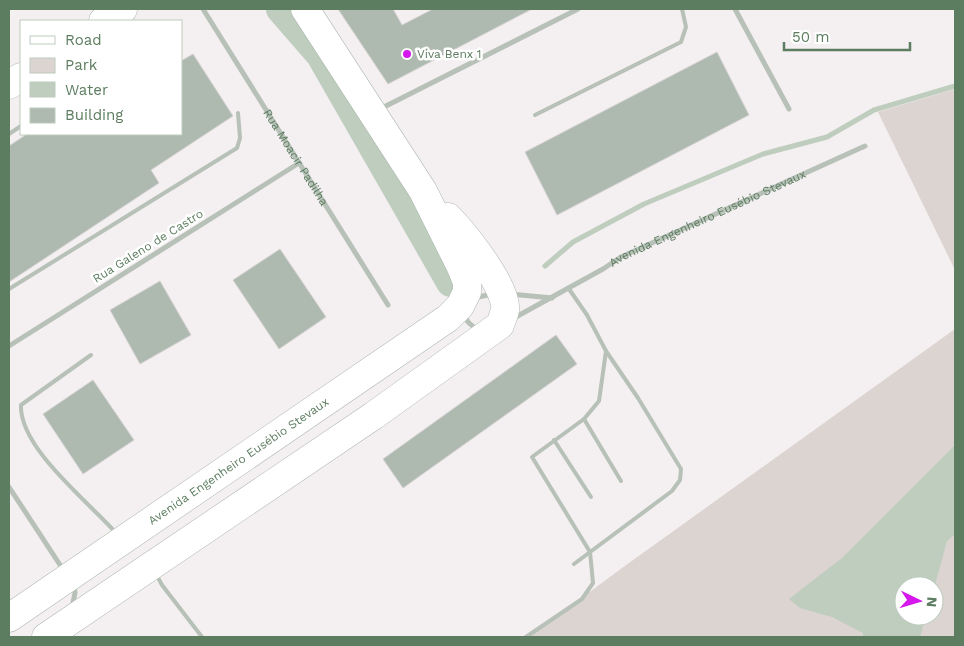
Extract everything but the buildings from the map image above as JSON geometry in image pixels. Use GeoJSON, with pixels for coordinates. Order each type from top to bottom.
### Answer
{"type":"FeatureCollection","features":[{"type":"Feature","properties":{"kind":"main road"},"geometry":{"type":"LineString","coordinates":[[105,20],[123,9]]}},
{"type":"Feature","properties":{"kind":"main road"},"geometry":{"type":"LineString","coordinates":[[305,9],[423,191],[467,282],[462,304]]}},
{"type":"Feature","properties":{"kind":"main road"},"geometry":{"type":"LineString","coordinates":[[9,85],[20,78]]}},
{"type":"Feature","properties":{"kind":"main road"},"geometry":{"type":"LineString","coordinates":[[423,191],[460,228],[482,259],[502,294],[505,309],[496,329]]}},
{"type":"Feature","properties":{"kind":"main road","name":"Avenida Engenheiro Eusébio Stevaux"},"geometry":{"type":"LineString","coordinates":[[9,618],[448,318],[462,304]]}},
{"type":"Feature","properties":{"kind":"main road","name":"Avenida Engenheiro Eusébio Stevaux"},"geometry":{"type":"LineString","coordinates":[[53,632],[496,329]]}},
{"type":"Feature","properties":{"kind":"street","name":"Rua Moacir Padilha"},"geometry":{"type":"LineString","coordinates":[[204,9],[388,306]]}},
{"type":"Feature","properties":{"kind":"street"},"geometry":{"type":"LineString","coordinates":[[373,112],[578,9]]}},
{"type":"Feature","properties":{"kind":"street"},"geometry":{"type":"LineString","coordinates":[[735,9],[789,109]]}},
{"type":"Feature","properties":{"kind":"street","name":"Avenida Engenheiro Eusébio Stevaux"},"geometry":{"type":"LineString","coordinates":[[496,329],[621,257],[865,146]]}},
{"type":"Feature","properties":{"kind":"street","name":"Rua Galeno de Castro"},"geometry":{"type":"LineString","coordinates":[[9,346],[299,163]]}},
{"type":"Feature","properties":{"kind":"street","name":"Avenida Engenheiro Eusébio Stevaux"},"geometry":{"type":"LineString","coordinates":[[462,304],[482,295],[502,294],[552,298]]}},
{"type":"Feature","properties":{"kind":"street"},"geometry":{"type":"LineString","coordinates":[[462,304],[472,327],[480,332],[496,329]]}},
{"type":"Feature","properties":{"kind":"street"},"geometry":{"type":"LineString","coordinates":[[9,487],[74,584],[74,602],[53,632]]}},
{"type":"Feature","properties":{"kind":"lane"},"geometry":{"type":"LineString","coordinates":[[535,115],[682,42],[686,27],[682,9]]}},
{"type":"Feature","properties":{"kind":"lane"},"geometry":{"type":"LineString","coordinates":[[9,289],[237,148],[240,138],[238,113]]}},
{"type":"Feature","properties":{"kind":"lane"},"geometry":{"type":"LineString","coordinates":[[9,134],[20,127]]}},
{"type":"Feature","properties":{"kind":"lane"},"geometry":{"type":"LineString","coordinates":[[568,288],[587,315],[606,351],[638,398],[680,469],[680,480],[672,492],[574,564]]}},
{"type":"Feature","properties":{"kind":"lane"},"geometry":{"type":"LineString","coordinates":[[526,637],[587,594],[593,583],[590,552],[532,460],[532,455],[584,419],[599,401],[606,351]]}},
{"type":"Feature","properties":{"kind":"lane"},"geometry":{"type":"LineString","coordinates":[[91,355],[21,405],[21,415],[24,426],[61,478],[105,520],[123,541]]}},
{"type":"Feature","properties":{"kind":"lane"},"geometry":{"type":"LineString","coordinates":[[584,419],[621,481]]}},
{"type":"Feature","properties":{"kind":"lane"},"geometry":{"type":"LineString","coordinates":[[554,440],[591,497]]}},
{"type":"Feature","properties":{"kind":"lane"},"geometry":{"type":"LineString","coordinates":[[152,566],[162,585],[202,637]]}},
{"type":"Feature","properties":{"kind":"green space"},"geometry":{"type":"Polygon","coordinates":[[[955,89],[955,270],[878,112],[955,89]]]}},
{"type":"Feature","properties":{"kind":"green space"},"geometry":{"type":"Polygon","coordinates":[[[955,329],[955,637],[529,637],[622,568],[955,329]]]}},
{"type":"Feature","properties":{"kind":"water"},"geometry":{"type":"Polygon","coordinates":[[[955,438],[955,534],[947,541],[937,576],[894,576],[894,626],[923,626],[920,637],[863,637],[863,633],[832,617],[800,608],[789,599],[842,558],[954,446],[955,438]]]}},
{"type":"Feature","properties":{"kind":"waterway"},"geometry":{"type":"LineString","coordinates":[[281,9],[321,55],[451,282]]}},
{"type":"Feature","properties":{"kind":"waterway"},"geometry":{"type":"LineString","coordinates":[[545,266],[573,242],[644,204],[763,154],[827,137],[874,110],[955,86]]}},
{"type":"Feature","properties":{"kind":"place","name":"Viva Benx 1"},"geometry":{"type":"Point","coordinates":[407,54]}}]}
